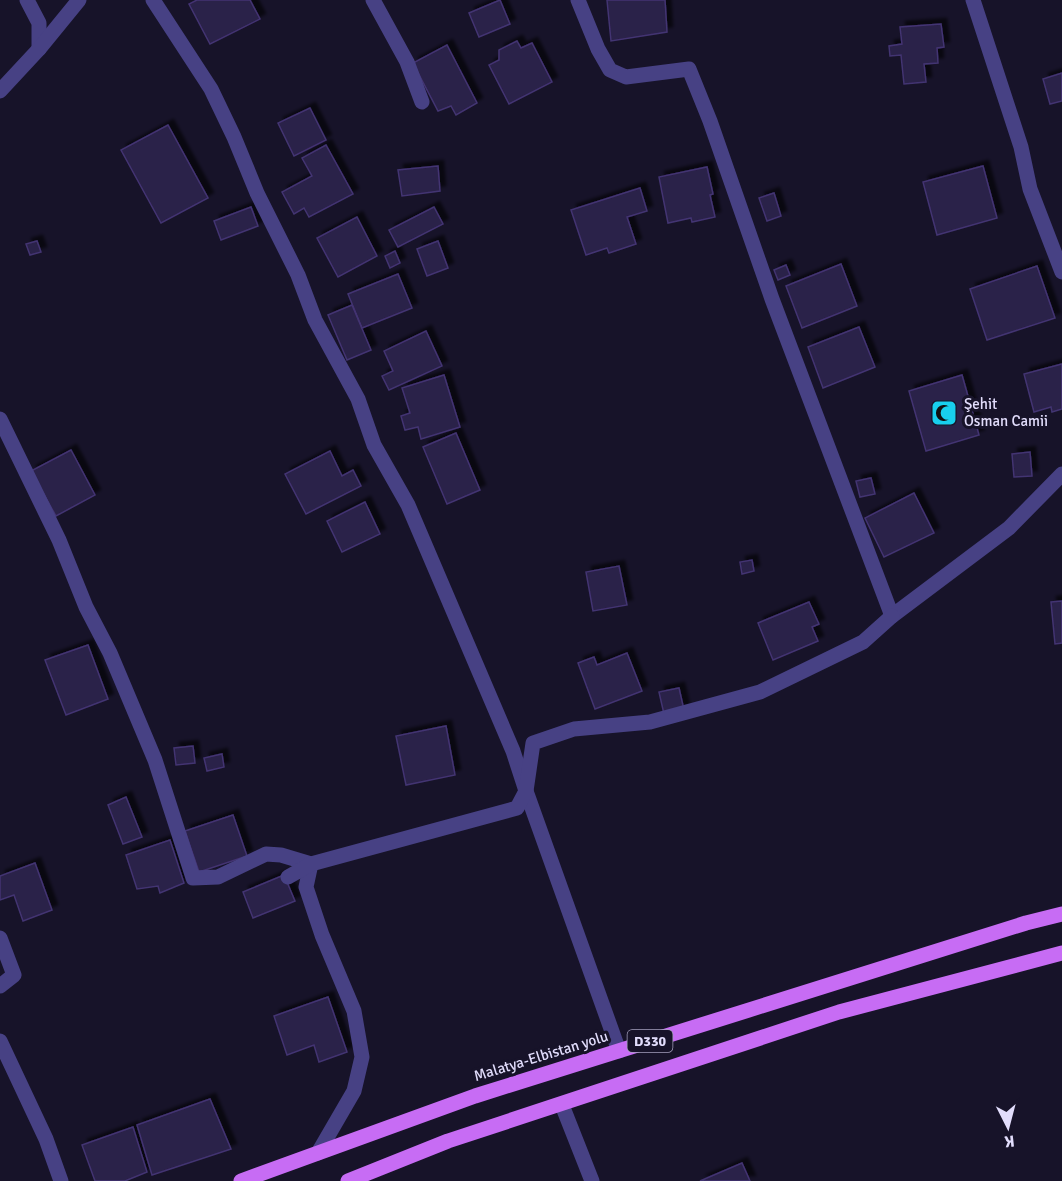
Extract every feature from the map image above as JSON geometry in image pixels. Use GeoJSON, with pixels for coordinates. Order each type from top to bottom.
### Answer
{"type":"FeatureCollection","features":[{"type":"Feature","properties":{"kind":"main road","name":"Malatya-Elbistan yolu"},"geometry":{"type":"LineString","coordinates":[[241,1181],[474,1096],[1026,923],[1062,914]]}},
{"type":"Feature","properties":{"kind":"main road","name":"D330"},"geometry":{"type":"LineString","coordinates":[[348,1181],[448,1141],[839,1012],[1062,953]]}},
{"type":"Feature","properties":{"kind":"street"},"geometry":{"type":"LineString","coordinates":[[27,0],[39,23],[39,49]]}},
{"type":"Feature","properties":{"kind":"street"},"geometry":{"type":"LineString","coordinates":[[0,90],[39,49],[79,0]]}},
{"type":"Feature","properties":{"kind":"street"},"geometry":{"type":"LineString","coordinates":[[153,0],[211,89],[234,136],[257,193],[298,275],[315,320],[358,399],[374,445],[408,505],[513,751],[619,1051]]}},
{"type":"Feature","properties":{"kind":"street"},"geometry":{"type":"LineString","coordinates":[[373,0],[407,62],[422,102]]}},
{"type":"Feature","properties":{"kind":"street"},"geometry":{"type":"LineString","coordinates":[[578,0],[598,49],[610,70],[626,77],[689,69],[710,121],[772,298],[892,616]]}},
{"type":"Feature","properties":{"kind":"street"},"geometry":{"type":"LineString","coordinates":[[973,0],[1021,147],[1030,189],[1062,272]]}},
{"type":"Feature","properties":{"kind":"street"},"geometry":{"type":"LineString","coordinates":[[0,419],[59,540],[86,607],[110,653],[155,760],[194,878],[218,877],[266,855],[281,855],[311,864]]}},
{"type":"Feature","properties":{"kind":"street"},"geometry":{"type":"LineString","coordinates":[[288,877],[311,864],[367,850],[414,834],[517,808],[526,791],[533,743],[574,729],[650,722],[759,692],[863,642],[892,616],[1009,528],[1062,474]]}},
{"type":"Feature","properties":{"kind":"street"},"geometry":{"type":"LineString","coordinates":[[311,864],[306,887],[322,934],[354,1011],[362,1057],[354,1091],[318,1153]]}},
{"type":"Feature","properties":{"kind":"street"},"geometry":{"type":"LineString","coordinates":[[0,938],[14,975],[0,986]]}},
{"type":"Feature","properties":{"kind":"street"},"geometry":{"type":"LineString","coordinates":[[0,1041],[46,1139],[60,1181]]}},
{"type":"Feature","properties":{"kind":"street"},"geometry":{"type":"LineString","coordinates":[[562,1105],[592,1181]]}},
{"type":"Feature","properties":{"kind":"building"},"geometry":{"type":"Polygon","coordinates":[[[197,0],[250,0],[260,19],[210,44],[189,4],[197,0]]]}},
{"type":"Feature","properties":{"kind":"building"},"geometry":{"type":"Polygon","coordinates":[[[500,0],[510,24],[479,37],[469,13],[500,0]]]}},
{"type":"Feature","properties":{"kind":"building"},"geometry":{"type":"Polygon","coordinates":[[[607,0],[665,0],[667,32],[611,41],[607,0]]]}},
{"type":"Feature","properties":{"kind":"building"},"geometry":{"type":"Polygon","coordinates":[[[941,24],[944,47],[937,48],[938,63],[924,64],[926,82],[904,84],[901,55],[890,56],[889,46],[902,44],[900,27],[941,24]]]}},
{"type":"Feature","properties":{"kind":"building"},"geometry":{"type":"Polygon","coordinates":[[[517,41],[521,48],[532,43],[552,82],[509,104],[489,65],[499,60],[499,50],[517,41]]]}},
{"type":"Feature","properties":{"kind":"building"},"geometry":{"type":"Polygon","coordinates":[[[447,45],[477,103],[456,115],[451,106],[438,111],[413,63],[447,45]]]}},
{"type":"Feature","properties":{"kind":"building"},"geometry":{"type":"Polygon","coordinates":[[[1062,73],[1062,101],[1050,104],[1043,79],[1062,73]]]}},
{"type":"Feature","properties":{"kind":"building"},"geometry":{"type":"Polygon","coordinates":[[[310,108],[326,140],[294,156],[278,123],[310,108]]]}},
{"type":"Feature","properties":{"kind":"building"},"geometry":{"type":"Polygon","coordinates":[[[168,125],[208,198],[161,223],[121,150],[168,125]]]}},
{"type":"Feature","properties":{"kind":"building"},"geometry":{"type":"Polygon","coordinates":[[[326,145],[353,194],[309,217],[304,208],[294,214],[282,192],[312,176],[302,158],[326,145]]]}},
{"type":"Feature","properties":{"kind":"building"},"geometry":{"type":"Polygon","coordinates":[[[438,166],[440,191],[402,196],[398,170],[438,166]]]}},
{"type":"Feature","properties":{"kind":"building"},"geometry":{"type":"Polygon","coordinates":[[[983,166],[997,218],[937,235],[923,182],[983,166]]]}},
{"type":"Feature","properties":{"kind":"building"},"geometry":{"type":"Polygon","coordinates":[[[707,167],[715,217],[692,222],[691,218],[668,223],[659,177],[707,167]]]}},
{"type":"Feature","properties":{"kind":"building"},"geometry":{"type":"Polygon","coordinates":[[[640,188],[647,211],[627,217],[636,244],[609,253],[607,248],[586,255],[571,210],[640,188]]]}},
{"type":"Feature","properties":{"kind":"building"},"geometry":{"type":"Polygon","coordinates":[[[774,193],[781,216],[767,221],[759,198],[774,193]]]}},
{"type":"Feature","properties":{"kind":"building"},"geometry":{"type":"Polygon","coordinates":[[[251,207],[258,226],[221,240],[214,221],[251,207]]]}},
{"type":"Feature","properties":{"kind":"building"},"geometry":{"type":"Polygon","coordinates":[[[434,207],[443,224],[398,247],[389,230],[434,207]]]}},
{"type":"Feature","properties":{"kind":"building"},"geometry":{"type":"Polygon","coordinates":[[[357,217],[377,256],[338,277],[317,238],[357,217]]]}},
{"type":"Feature","properties":{"kind":"building"},"geometry":{"type":"Polygon","coordinates":[[[37,241],[41,252],[30,255],[26,244],[37,241]]]}},
{"type":"Feature","properties":{"kind":"building"},"geometry":{"type":"Polygon","coordinates":[[[438,241],[448,268],[427,276],[417,249],[438,241]]]}},
{"type":"Feature","properties":{"kind":"building"},"geometry":{"type":"Polygon","coordinates":[[[395,251],[400,263],[390,268],[385,256],[395,251]]]}},
{"type":"Feature","properties":{"kind":"building"},"geometry":{"type":"Polygon","coordinates":[[[841,264],[857,306],[802,328],[786,286],[841,264]]]}},
{"type":"Feature","properties":{"kind":"building"},"geometry":{"type":"Polygon","coordinates":[[[786,265],[790,275],[778,280],[774,270],[786,265]]]}},
{"type":"Feature","properties":{"kind":"building"},"geometry":{"type":"Polygon","coordinates":[[[1037,266],[1055,318],[987,340],[970,289],[1037,266]]]}},
{"type":"Feature","properties":{"kind":"building"},"geometry":{"type":"Polygon","coordinates":[[[398,274],[412,308],[362,328],[348,294],[398,274]]]}},
{"type":"Feature","properties":{"kind":"building"},"geometry":{"type":"Polygon","coordinates":[[[352,305],[371,350],[347,360],[328,315],[352,305]]]}},
{"type":"Feature","properties":{"kind":"building"},"geometry":{"type":"Polygon","coordinates":[[[859,327],[875,367],[823,388],[808,347],[859,327]]]}},
{"type":"Feature","properties":{"kind":"building"},"geometry":{"type":"Polygon","coordinates":[[[426,331],[442,366],[389,390],[382,376],[393,371],[384,351],[426,331]]]}},
{"type":"Feature","properties":{"kind":"building"},"geometry":{"type":"Polygon","coordinates":[[[1062,364],[1062,409],[1052,412],[1051,407],[1034,412],[1024,374],[1062,364]]]}},
{"type":"Feature","properties":{"kind":"building"},"geometry":{"type":"Polygon","coordinates":[[[444,375],[460,427],[421,439],[418,427],[405,430],[401,416],[410,413],[402,388],[444,375]]]}},
{"type":"Feature","properties":{"kind":"building","name":"Şehit Osman Camii"},"geometry":{"type":"Polygon","coordinates":[[[962,375],[979,435],[926,451],[909,391],[962,375]]]}},
{"type":"Feature","properties":{"kind":"building"},"geometry":{"type":"Polygon","coordinates":[[[456,433],[480,490],[447,504],[423,447],[456,433]]]}},
{"type":"Feature","properties":{"kind":"building"},"geometry":{"type":"Polygon","coordinates":[[[71,450],[95,495],[56,516],[31,471],[71,450]]]}},
{"type":"Feature","properties":{"kind":"building"},"geometry":{"type":"Polygon","coordinates":[[[330,451],[342,476],[353,470],[361,486],[306,514],[285,474],[330,451]]]}},
{"type":"Feature","properties":{"kind":"building"},"geometry":{"type":"Polygon","coordinates":[[[1030,452],[1032,476],[1014,477],[1012,454],[1030,452]]]}},
{"type":"Feature","properties":{"kind":"building"},"geometry":{"type":"Polygon","coordinates":[[[871,478],[875,494],[860,497],[856,481],[871,478]]]}},
{"type":"Feature","properties":{"kind":"building"},"geometry":{"type":"Polygon","coordinates":[[[914,493],[934,533],[884,557],[865,518],[914,493]]]}},
{"type":"Feature","properties":{"kind":"building"},"geometry":{"type":"Polygon","coordinates":[[[365,502],[380,534],[342,552],[327,521],[365,502]]]}},
{"type":"Feature","properties":{"kind":"building"},"geometry":{"type":"Polygon","coordinates":[[[752,560],[754,571],[742,574],[740,562],[752,560]]]}},
{"type":"Feature","properties":{"kind":"building"},"geometry":{"type":"Polygon","coordinates":[[[619,566],[627,605],[593,611],[586,572],[619,566]]]}},
{"type":"Feature","properties":{"kind":"building"},"geometry":{"type":"Polygon","coordinates":[[[1062,601],[1062,643],[1055,644],[1051,602],[1062,601]]]}},
{"type":"Feature","properties":{"kind":"building"},"geometry":{"type":"Polygon","coordinates":[[[809,602],[819,624],[812,627],[818,641],[773,660],[758,623],[809,602]]]}},
{"type":"Feature","properties":{"kind":"building"},"geometry":{"type":"Polygon","coordinates":[[[88,645],[108,699],[66,715],[45,660],[88,645]]]}},
{"type":"Feature","properties":{"kind":"building"},"geometry":{"type":"Polygon","coordinates":[[[627,653],[642,691],[595,709],[578,663],[594,657],[597,665],[627,653]]]}},
{"type":"Feature","properties":{"kind":"building"},"geometry":{"type":"Polygon","coordinates":[[[679,688],[684,710],[664,714],[659,692],[679,688]]]}},
{"type":"Feature","properties":{"kind":"building"},"geometry":{"type":"Polygon","coordinates":[[[446,726],[455,775],[406,785],[396,736],[446,726]]]}},
{"type":"Feature","properties":{"kind":"building"},"geometry":{"type":"Polygon","coordinates":[[[193,746],[195,763],[176,765],[174,748],[193,746]]]}},
{"type":"Feature","properties":{"kind":"building"},"geometry":{"type":"Polygon","coordinates":[[[222,754],[224,767],[207,771],[204,758],[222,754]]]}},
{"type":"Feature","properties":{"kind":"building"},"geometry":{"type":"Polygon","coordinates":[[[126,797],[142,837],[123,844],[108,805],[126,797]]]}},
{"type":"Feature","properties":{"kind":"building"},"geometry":{"type":"Polygon","coordinates":[[[233,815],[247,856],[199,872],[185,831],[233,815]]]}},
{"type":"Feature","properties":{"kind":"building"},"geometry":{"type":"Polygon","coordinates":[[[170,840],[184,883],[160,893],[158,886],[137,889],[126,855],[170,840]]]}},
{"type":"Feature","properties":{"kind":"building"},"geometry":{"type":"Polygon","coordinates":[[[35,863],[52,910],[23,921],[14,895],[0,900],[0,876],[35,863]]]}},
{"type":"Feature","properties":{"kind":"building"},"geometry":{"type":"Polygon","coordinates":[[[284,875],[295,901],[253,918],[243,892],[284,875]]]}},
{"type":"Feature","properties":{"kind":"building"},"geometry":{"type":"Polygon","coordinates":[[[328,997],[347,1052],[319,1062],[314,1045],[287,1055],[274,1016],[328,997]]]}},
{"type":"Feature","properties":{"kind":"building"},"geometry":{"type":"Polygon","coordinates":[[[210,1099],[231,1149],[152,1175],[137,1125],[210,1099]]]}},
{"type":"Feature","properties":{"kind":"building"},"geometry":{"type":"Polygon","coordinates":[[[133,1127],[147,1172],[125,1181],[95,1181],[82,1145],[133,1127]]]}},
{"type":"Feature","properties":{"kind":"building"},"geometry":{"type":"Polygon","coordinates":[[[742,1163],[750,1181],[700,1181],[742,1163]]]}},
{"type":"Feature","properties":{"kind":"place","name":"Şehit Osman Camii"},"geometry":{"type":"Point","coordinates":[944,413]}}]}
